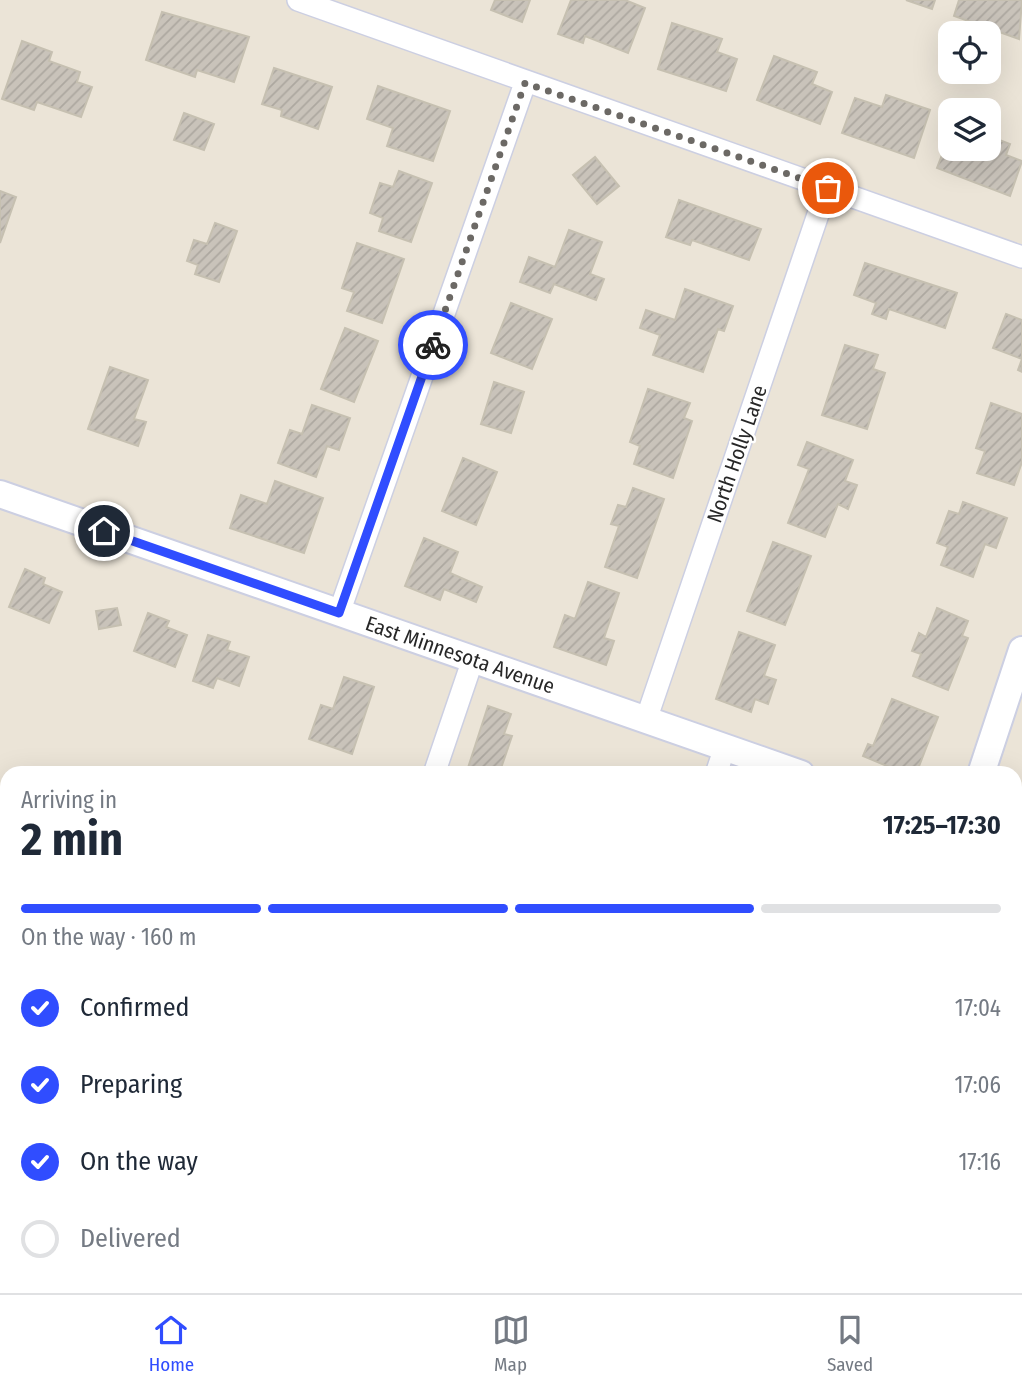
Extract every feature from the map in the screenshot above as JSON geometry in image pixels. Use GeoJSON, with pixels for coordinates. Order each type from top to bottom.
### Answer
{"type":"FeatureCollection","features":[{"type":"Feature","properties":{"kind":"street"},"geometry":{"type":"LineString","coordinates":[[298,0],[525,83],[1022,257]]}},
{"type":"Feature","properties":{"kind":"street"},"geometry":{"type":"LineString","coordinates":[[339,613],[525,83]]}},
{"type":"Feature","properties":{"kind":"street","name":"North Holly Lane"},"geometry":{"type":"LineString","coordinates":[[646,720],[828,188]]}},
{"type":"Feature","properties":{"kind":"street","name":"East Minnesota Avenue"},"geometry":{"type":"LineString","coordinates":[[0,495],[778,766]]}},
{"type":"Feature","properties":{"kind":"street"},"geometry":{"type":"LineString","coordinates":[[984,766],[1022,650]]}},
{"type":"Feature","properties":{"kind":"street"},"geometry":{"type":"LineString","coordinates":[[437,766],[473,659]]}},
{"type":"Feature","properties":{"kind":"street"},"geometry":{"type":"LineString","coordinates":[[719,766],[725,747]]}},
{"type":"Feature","properties":{"kind":"building"},"geometry":{"type":"Polygon","coordinates":[[[495,0],[530,0],[522,22],[491,10],[495,0]]]}},
{"type":"Feature","properties":{"kind":"building"},"geometry":{"type":"Polygon","coordinates":[[[571,0],[625,0],[645,8],[628,53],[585,36],[583,43],[558,34],[571,0]]]}},
{"type":"Feature","properties":{"kind":"building"},"geometry":{"type":"Polygon","coordinates":[[[906,0],[935,0],[932,9],[906,0]]]}},
{"type":"Feature","properties":{"kind":"building"},"geometry":{"type":"Polygon","coordinates":[[[959,0],[1022,0],[1019,39],[1001,33],[1001,21],[968,21],[954,16],[959,0]]]}},
{"type":"Feature","properties":{"kind":"building"},"geometry":{"type":"Polygon","coordinates":[[[162,12],[249,37],[234,82],[197,70],[195,77],[146,60],[162,12]]]}},
{"type":"Feature","properties":{"kind":"building"},"geometry":{"type":"Polygon","coordinates":[[[672,23],[722,39],[717,52],[737,59],[726,91],[658,69],[672,23]]]}},
{"type":"Feature","properties":{"kind":"building"},"geometry":{"type":"Polygon","coordinates":[[[22,41],[52,52],[49,61],[80,72],[77,82],[92,87],[81,117],[37,102],[34,110],[2,99],[22,41]]]}},
{"type":"Feature","properties":{"kind":"building"},"geometry":{"type":"Polygon","coordinates":[[[774,56],[817,72],[812,84],[832,92],[820,124],[757,100],[774,56]]]}},
{"type":"Feature","properties":{"kind":"building"},"geometry":{"type":"Polygon","coordinates":[[[274,68],[332,87],[318,129],[281,116],[282,110],[262,104],[274,68]]]}},
{"type":"Feature","properties":{"kind":"building"},"geometry":{"type":"Polygon","coordinates":[[[378,86],[450,111],[433,161],[387,146],[393,128],[367,119],[378,86]]]}},
{"type":"Feature","properties":{"kind":"building"},"geometry":{"type":"Polygon","coordinates":[[[886,95],[930,110],[914,158],[842,133],[855,98],[882,107],[886,95]]]}},
{"type":"Feature","properties":{"kind":"building"},"geometry":{"type":"Polygon","coordinates":[[[184,113],[214,124],[204,150],[174,140],[184,113]]]}},
{"type":"Feature","properties":{"kind":"building"},"geometry":{"type":"Polygon","coordinates":[[[1001,141],[1010,144],[1006,155],[1022,161],[1010,196],[937,168],[940,161],[1001,161],[1001,141]]]}},
{"type":"Feature","properties":{"kind":"building"},"geometry":{"type":"Polygon","coordinates":[[[595,157],[619,186],[597,204],[573,175],[595,157]]]}},
{"type":"Feature","properties":{"kind":"building"},"geometry":{"type":"Polygon","coordinates":[[[399,171],[432,183],[411,242],[379,231],[383,218],[370,213],[380,183],[393,187],[399,171]]]}},
{"type":"Feature","properties":{"kind":"building"},"geometry":{"type":"Polygon","coordinates":[[[0,191],[16,197],[0,243],[0,191]]]}},
{"type":"Feature","properties":{"kind":"building"},"geometry":{"type":"Polygon","coordinates":[[[679,200],[761,229],[749,260],[692,240],[690,245],[666,237],[679,200]]]}},
{"type":"Feature","properties":{"kind":"building"},"geometry":{"type":"Polygon","coordinates":[[[215,223],[237,231],[219,282],[195,274],[198,265],[187,261],[194,240],[207,244],[215,223]]]}},
{"type":"Feature","properties":{"kind":"building"},"geometry":{"type":"Polygon","coordinates":[[[569,230],[602,242],[590,274],[604,279],[596,300],[554,284],[550,293],[520,282],[529,257],[555,267],[569,230]]]}},
{"type":"Feature","properties":{"kind":"building"},"geometry":{"type":"Polygon","coordinates":[[[357,243],[404,259],[382,323],[347,311],[354,292],[342,288],[357,243]]]}},
{"type":"Feature","properties":{"kind":"building"},"geometry":{"type":"Polygon","coordinates":[[[865,263],[957,293],[945,328],[889,309],[886,319],[872,314],[876,303],[854,295],[865,263]]]}},
{"type":"Feature","properties":{"kind":"building"},"geometry":{"type":"Polygon","coordinates":[[[685,289],[733,306],[724,331],[718,329],[703,372],[653,355],[660,335],[640,328],[646,310],[675,320],[685,289]]]}},
{"type":"Feature","properties":{"kind":"building"},"geometry":{"type":"Polygon","coordinates":[[[511,303],[552,319],[532,369],[491,353],[511,303]]]}},
{"type":"Feature","properties":{"kind":"building"},"geometry":{"type":"Polygon","coordinates":[[[1006,314],[1022,320],[1022,359],[993,348],[1006,314]]]}},
{"type":"Feature","properties":{"kind":"building"},"geometry":{"type":"Polygon","coordinates":[[[345,328],[378,341],[354,402],[321,389],[345,328]]]}},
{"type":"Feature","properties":{"kind":"building"},"geometry":{"type":"Polygon","coordinates":[[[845,345],[878,355],[873,369],[885,373],[867,429],[822,415],[845,345]]]}},
{"type":"Feature","properties":{"kind":"building"},"geometry":{"type":"Polygon","coordinates":[[[110,367],[148,380],[134,419],[146,422],[138,446],[88,429],[110,367]]]}},
{"type":"Feature","properties":{"kind":"building"},"geometry":{"type":"Polygon","coordinates":[[[494,382],[524,392],[511,433],[481,424],[494,382]]]}},
{"type":"Feature","properties":{"kind":"building"},"geometry":{"type":"Polygon","coordinates":[[[648,389],[690,403],[684,418],[692,421],[673,478],[634,464],[640,446],[630,442],[648,389]]]}},
{"type":"Feature","properties":{"kind":"building"},"geometry":{"type":"Polygon","coordinates":[[[991,403],[1022,414],[1022,462],[1014,485],[977,473],[985,451],[976,448],[991,403]]]}},
{"type":"Feature","properties":{"kind":"building"},"geometry":{"type":"Polygon","coordinates":[[[312,405],[350,418],[339,450],[327,446],[316,477],[278,463],[290,430],[302,434],[312,405]]]}},
{"type":"Feature","properties":{"kind":"building"},"geometry":{"type":"Polygon","coordinates":[[[807,442],[853,460],[845,481],[857,485],[848,509],[838,504],[825,537],[788,523],[809,469],[798,465],[807,442]]]}},
{"type":"Feature","properties":{"kind":"building"},"geometry":{"type":"Polygon","coordinates":[[[463,458],[497,472],[476,525],[442,511],[463,458]]]}},
{"type":"Feature","properties":{"kind":"building"},"geometry":{"type":"Polygon","coordinates":[[[275,481],[323,498],[304,553],[230,528],[241,495],[267,504],[275,481]]]}},
{"type":"Feature","properties":{"kind":"building"},"geometry":{"type":"Polygon","coordinates":[[[633,488],[664,499],[637,578],[605,567],[619,526],[611,524],[618,505],[626,507],[633,488]]]}},
{"type":"Feature","properties":{"kind":"building"},"geometry":{"type":"Polygon","coordinates":[[[963,502],[1007,518],[996,548],[985,544],[973,577],[941,565],[948,547],[937,543],[949,511],[959,514],[963,502]]]}},
{"type":"Feature","properties":{"kind":"building"},"geometry":{"type":"Polygon","coordinates":[[[424,538],[458,552],[450,573],[482,587],[476,602],[444,589],[440,600],[405,586],[424,538]]]}},
{"type":"Feature","properties":{"kind":"building"},"geometry":{"type":"Polygon","coordinates":[[[773,542],[811,556],[785,625],[747,611],[773,542]]]}},
{"type":"Feature","properties":{"kind":"building"},"geometry":{"type":"Polygon","coordinates":[[[25,569],[45,578],[43,584],[62,592],[49,623],[9,607],[25,569]]]}},
{"type":"Feature","properties":{"kind":"building"},"geometry":{"type":"Polygon","coordinates":[[[588,582],[619,593],[604,638],[614,641],[606,665],[554,647],[565,615],[575,619],[588,582]]]}},
{"type":"Feature","properties":{"kind":"building"},"geometry":{"type":"Polygon","coordinates":[[[117,608],[121,625],[99,629],[96,611],[117,608]]]}},
{"type":"Feature","properties":{"kind":"building"},"geometry":{"type":"Polygon","coordinates":[[[937,608],[968,621],[962,636],[968,638],[948,690],[913,676],[921,654],[912,651],[919,633],[926,637],[937,608]]]}},
{"type":"Feature","properties":{"kind":"building"},"geometry":{"type":"Polygon","coordinates":[[[148,613],[169,621],[166,627],[187,635],[175,667],[134,651],[148,613]]]}},
{"type":"Feature","properties":{"kind":"building"},"geometry":{"type":"Polygon","coordinates":[[[739,632],[775,645],[764,676],[776,680],[768,704],[755,699],[751,712],[716,699],[739,632]]]}},
{"type":"Feature","properties":{"kind":"building"},"geometry":{"type":"Polygon","coordinates":[[[208,635],[230,642],[227,650],[249,657],[239,686],[217,678],[213,688],[193,681],[208,635]]]}},
{"type":"Feature","properties":{"kind":"building"},"geometry":{"type":"Polygon","coordinates":[[[344,677],[374,687],[352,754],[309,739],[321,705],[333,709],[344,677]]]}},
{"type":"Feature","properties":{"kind":"building"},"geometry":{"type":"Polygon","coordinates":[[[892,699],[938,717],[919,766],[887,766],[863,756],[868,744],[873,746],[892,699]]]}},
{"type":"Feature","properties":{"kind":"building"},"geometry":{"type":"Polygon","coordinates":[[[488,706],[511,714],[504,734],[512,736],[502,766],[469,766],[488,706]]]}},
{"type":"Feature","properties":{"kind":"way so far"},"geometry":{"type":"LineString","coordinates":[[433,345],[525,83],[828,188]]}},
{"type":"Feature","properties":{"kind":"route"},"geometry":{"type":"LineString","coordinates":[[104,531],[339,613],[433,345]]}}]}
